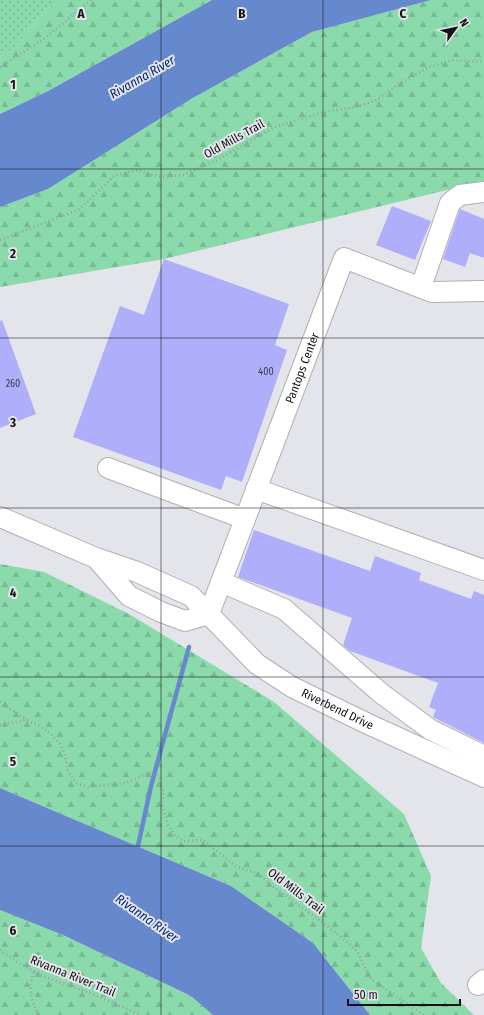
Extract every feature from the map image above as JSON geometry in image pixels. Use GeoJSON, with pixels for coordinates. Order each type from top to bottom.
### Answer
{"type":"FeatureCollection","features":[{"type":"Feature","properties":{"kind":"street"},"geometry":{"type":"LineString","coordinates":[[421,287],[450,203],[460,195],[484,192]]}},
{"type":"Feature","properties":{"kind":"street","name":"Pantops Center"},"geometry":{"type":"LineString","coordinates":[[209,614],[344,258],[432,292],[484,291]]}},
{"type":"Feature","properties":{"kind":"street"},"geometry":{"type":"LineString","coordinates":[[108,468],[245,519]]}},
{"type":"Feature","properties":{"kind":"street"},"geometry":{"type":"LineString","coordinates":[[256,489],[484,570]]}},
{"type":"Feature","properties":{"kind":"street","name":"Riverbend Drive"},"geometry":{"type":"LineString","coordinates":[[0,517],[96,558],[138,572],[191,596],[257,664],[292,687],[484,777]]}},
{"type":"Feature","properties":{"kind":"street"},"geometry":{"type":"LineString","coordinates":[[96,558],[129,596],[161,612],[185,621],[209,614]]}},
{"type":"Feature","properties":{"kind":"street"},"geometry":{"type":"LineString","coordinates":[[221,582],[284,609],[382,694],[431,730],[484,756]]}},
{"type":"Feature","properties":{"kind":"street"},"geometry":{"type":"LineString","coordinates":[[366,723],[382,694]]}},
{"type":"Feature","properties":{"kind":"path"},"geometry":{"type":"LineString","coordinates":[[0,67],[44,39],[91,0]]}},
{"type":"Feature","properties":{"kind":"path","name":"Old Mills Trail"},"geometry":{"type":"LineString","coordinates":[[0,240],[80,208],[114,176],[137,170],[161,177],[183,175],[217,160],[273,128],[330,111],[357,106],[377,100],[397,85],[427,68],[452,60],[484,62]]}},
{"type":"Feature","properties":{"kind":"path","name":"Old Mills Trail"},"geometry":{"type":"LineString","coordinates":[[0,702],[52,734],[60,744],[65,755],[68,771],[76,783],[88,787],[126,783],[149,773],[159,776],[163,791],[162,805],[168,825],[176,837],[184,841],[203,840],[237,867],[257,873],[345,940],[357,952],[371,979],[424,1015]]}},
{"type":"Feature","properties":{"kind":"path"},"geometry":{"type":"LineString","coordinates":[[0,725],[27,720]]}},
{"type":"Feature","properties":{"kind":"path","name":"Rivanna River Trail"},"geometry":{"type":"LineString","coordinates":[[0,950],[34,972],[95,995],[141,1015]]}},
{"type":"Feature","properties":{"kind":"path"},"geometry":{"type":"LineString","coordinates":[[34,972],[30,983],[30,995],[39,1015]]}},
{"type":"Feature","properties":{"kind":"green space"},"geometry":{"type":"Polygon","coordinates":[[[0,0],[61,0],[48,8],[12,50],[0,57],[0,0]]]}},
{"type":"Feature","properties":{"kind":"green space"},"geometry":{"type":"Polygon","coordinates":[[[61,0],[212,0],[48,91],[0,114],[0,57],[12,50],[48,8],[61,0]]]}},
{"type":"Feature","properties":{"kind":"green space"},"geometry":{"type":"Polygon","coordinates":[[[431,0],[484,0],[484,181],[164,259],[0,287],[0,207],[48,189],[191,99],[312,32],[431,0]]]}},
{"type":"Feature","properties":{"kind":"green space"},"geometry":{"type":"Polygon","coordinates":[[[0,564],[44,572],[129,614],[274,702],[404,814],[431,876],[421,948],[441,983],[474,1015],[370,1015],[313,943],[231,886],[0,788],[0,564]]]}},
{"type":"Feature","properties":{"kind":"green space"},"geometry":{"type":"Polygon","coordinates":[[[0,910],[63,935],[191,996],[213,1015],[0,1015],[0,910]]]}},
{"type":"Feature","properties":{"kind":"water","name":"Rivanna River"},"geometry":{"type":"Polygon","coordinates":[[[212,0],[431,0],[312,32],[191,99],[48,189],[0,207],[0,114],[48,91],[212,0]]]}},
{"type":"Feature","properties":{"kind":"water","name":"Rivanna River"},"geometry":{"type":"Polygon","coordinates":[[[0,788],[231,886],[313,943],[370,1015],[213,1015],[191,996],[63,935],[0,910],[0,788]]]}},
{"type":"Feature","properties":{"kind":"building"},"geometry":{"type":"Polygon","coordinates":[[[392,206],[431,221],[415,260],[376,245],[392,206]]]}},
{"type":"Feature","properties":{"kind":"building"},"geometry":{"type":"Polygon","coordinates":[[[460,209],[484,219],[484,258],[470,253],[465,267],[443,259],[460,209]]]}},
{"type":"Feature","properties":{"kind":"building"},"geometry":{"type":"Polygon","coordinates":[[[164,259],[289,304],[275,345],[287,350],[242,482],[226,476],[221,490],[73,437],[120,306],[144,315],[164,259]]]}},
{"type":"Feature","properties":{"kind":"building"},"geometry":{"type":"Polygon","coordinates":[[[2,320],[36,414],[0,428],[0,321],[2,320]]]}},
{"type":"Feature","properties":{"kind":"building"},"geometry":{"type":"Polygon","coordinates":[[[254,530],[370,571],[375,556],[421,573],[419,580],[471,599],[474,591],[484,595],[484,743],[433,717],[436,710],[429,707],[438,683],[350,651],[343,645],[352,618],[238,577],[254,530]]]}},
{"type":"Feature","properties":{"kind":"waterway"},"geometry":{"type":"LineString","coordinates":[[138,846],[151,786],[189,647]]}}]}
